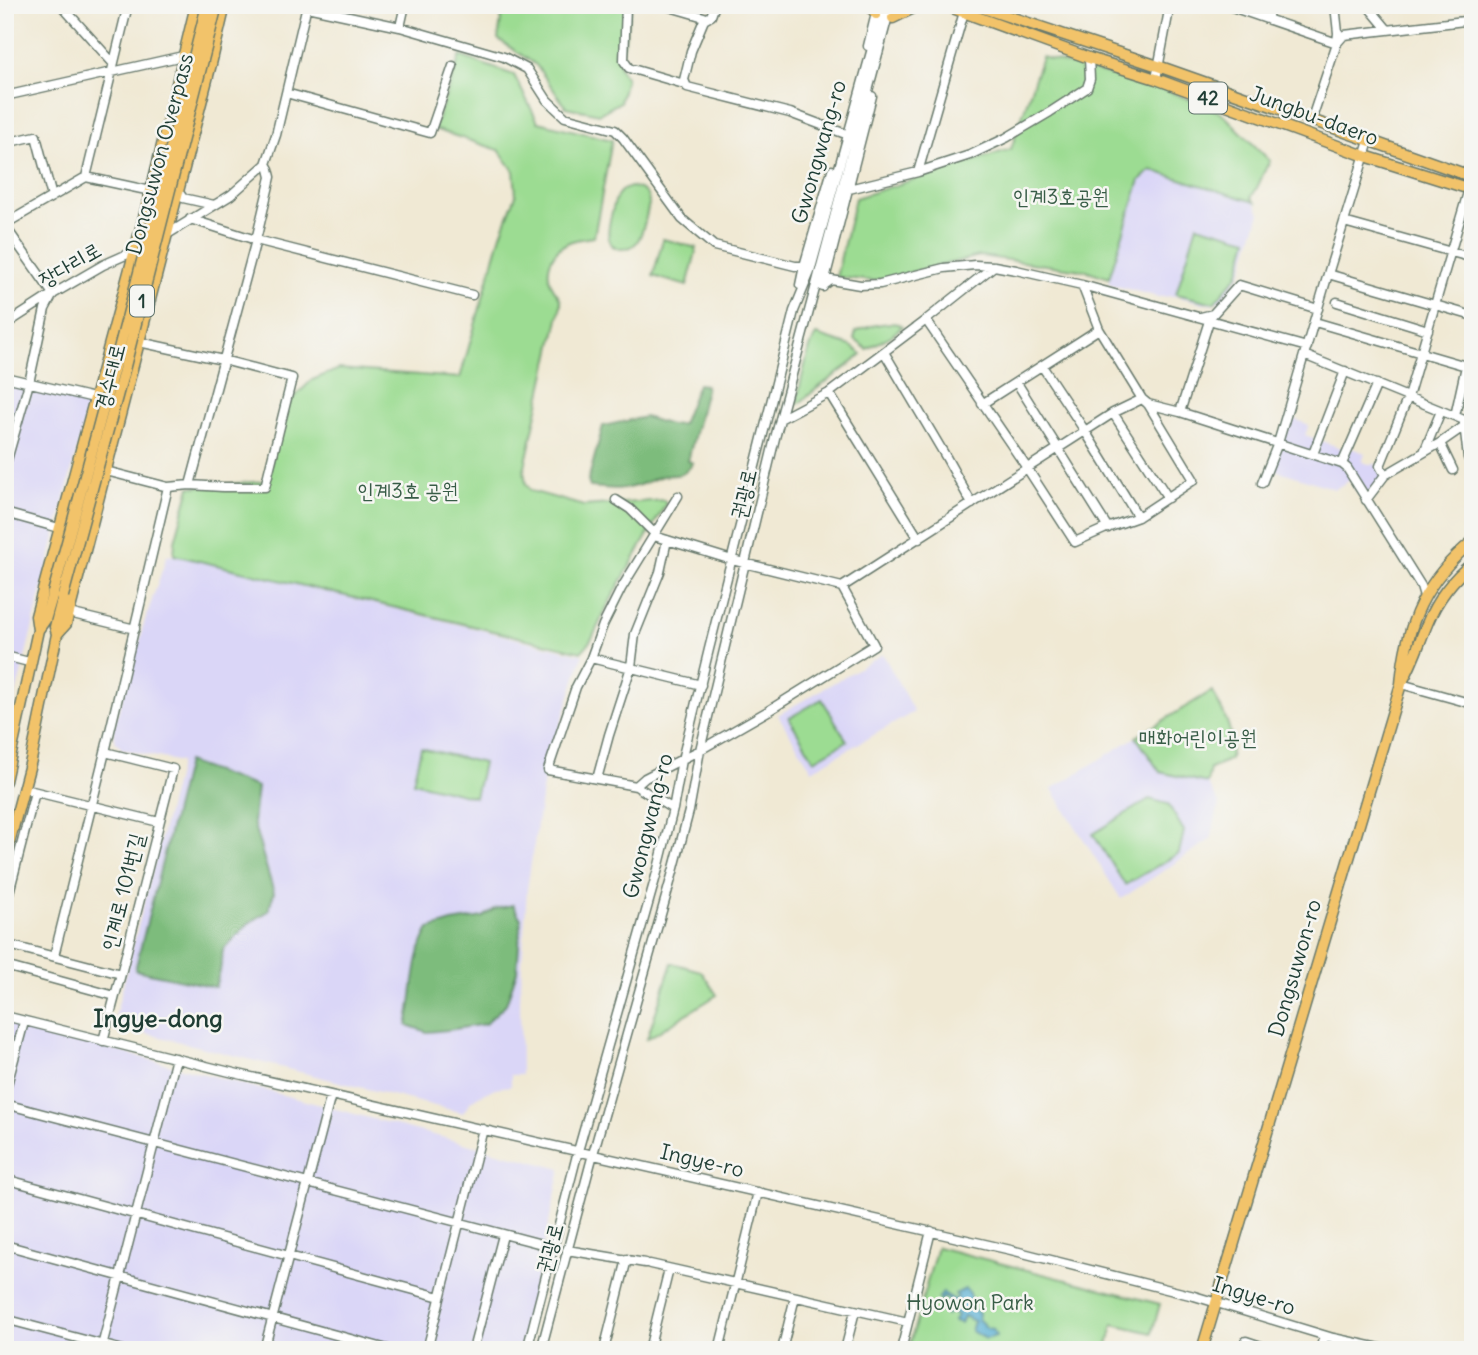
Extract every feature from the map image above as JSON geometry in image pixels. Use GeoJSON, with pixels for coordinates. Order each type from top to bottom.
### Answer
{"type":"FeatureCollection","features":[{"type":"Feature","properties":{"kind":"main road","name":"경수대로"},"geometry":{"type":"LineString","coordinates":[[38,630],[36,616],[151,191],[196,5]]}},
{"type":"Feature","properties":{"kind":"main road","name":"Dongsuwon Overpass"},"geometry":{"type":"LineString","coordinates":[[58,594],[173,146],[206,5]]}},
{"type":"Feature","properties":{"kind":"main road","name":"Dongsuwon Overpass"},"geometry":{"type":"LineString","coordinates":[[58,594],[128,353],[218,5]]}},
{"type":"Feature","properties":{"kind":"main road","name":"경수대로"},"geometry":{"type":"LineString","coordinates":[[57,634],[66,624],[225,5]]}},
{"type":"Feature","properties":{"kind":"main road"},"geometry":{"type":"LineString","coordinates":[[870,5],[877,10]]}},
{"type":"Feature","properties":{"kind":"main road"},"geometry":{"type":"LineString","coordinates":[[892,18],[920,5]]}},
{"type":"Feature","properties":{"kind":"main road","name":"Jungbu-daero"},"geometry":{"type":"LineString","coordinates":[[944,5],[1365,156],[1471,190]]}},
{"type":"Feature","properties":{"kind":"main road","name":"Jungbu-daero"},"geometry":{"type":"LineString","coordinates":[[974,5],[998,10],[1473,177]]}},
{"type":"Feature","properties":{"kind":"main road"},"geometry":{"type":"LineString","coordinates":[[1448,169],[1464,170],[1473,166]]}},
{"type":"Feature","properties":{"kind":"main road","name":"Dongsuwon-ro"},"geometry":{"type":"LineString","coordinates":[[1202,1350],[1401,684],[1403,654],[1424,596],[1453,557],[1473,541]]}},
{"type":"Feature","properties":{"kind":"main road"},"geometry":{"type":"LineString","coordinates":[[1401,684],[1438,603],[1449,587],[1473,563]]}},
{"type":"Feature","properties":{"kind":"main road","name":"1"},"geometry":{"type":"LineString","coordinates":[[5,781],[38,630],[58,594]]}},
{"type":"Feature","properties":{"kind":"main road","name":"1"},"geometry":{"type":"LineString","coordinates":[[5,857],[31,760],[57,634],[55,626],[58,594]]}},
{"type":"Feature","properties":{"kind":"street"},"geometry":{"type":"LineString","coordinates":[[61,5],[112,67]]}},
{"type":"Feature","properties":{"kind":"street"},"geometry":{"type":"LineString","coordinates":[[86,177],[128,5]]}},
{"type":"Feature","properties":{"kind":"street"},"geometry":{"type":"LineString","coordinates":[[400,27],[405,5]]}},
{"type":"Feature","properties":{"kind":"street"},"geometry":{"type":"LineString","coordinates":[[626,5],[624,61],[629,68],[684,83],[687,87],[790,113],[843,134]]}},
{"type":"Feature","properties":{"kind":"street"},"geometry":{"type":"LineString","coordinates":[[663,5],[702,16],[704,20]]}},
{"type":"Feature","properties":{"kind":"street"},"geometry":{"type":"LineString","coordinates":[[684,83],[691,51],[704,20],[711,16],[715,5]]}},
{"type":"Feature","properties":{"kind":"street"},"geometry":{"type":"LineString","coordinates":[[821,246],[884,5]]}},
{"type":"Feature","properties":{"kind":"street"},"geometry":{"type":"LineString","coordinates":[[821,246],[891,5]]}},
{"type":"Feature","properties":{"kind":"street"},"geometry":{"type":"LineString","coordinates":[[892,18],[897,5]]}},
{"type":"Feature","properties":{"kind":"street"},"geometry":{"type":"LineString","coordinates":[[1156,79],[1170,5]]}},
{"type":"Feature","properties":{"kind":"street"},"geometry":{"type":"LineString","coordinates":[[1226,5],[1337,43]]}},
{"type":"Feature","properties":{"kind":"street"},"geometry":{"type":"LineString","coordinates":[[1266,5],[1269,20]]}},
{"type":"Feature","properties":{"kind":"street"},"geometry":{"type":"LineString","coordinates":[[1311,121],[1337,43],[1335,5]]}},
{"type":"Feature","properties":{"kind":"street"},"geometry":{"type":"LineString","coordinates":[[1367,5],[1387,29]]}},
{"type":"Feature","properties":{"kind":"street"},"geometry":{"type":"LineString","coordinates":[[190,485],[256,240],[271,177],[266,164],[276,135],[307,6],[400,27],[504,57],[527,69],[547,100],[565,117],[615,130],[682,219],[714,246],[804,266]]}},
{"type":"Feature","properties":{"kind":"street","name":"Gwongwang-ro"},"geometry":{"type":"LineString","coordinates":[[527,1350],[578,1151],[658,869],[682,760],[804,266],[877,10]]}},
{"type":"Feature","properties":{"kind":"street"},"geometry":{"type":"LineString","coordinates":[[918,172],[964,12]]}},
{"type":"Feature","properties":{"kind":"street","name":"Gwongwang-ro"},"geometry":{"type":"LineString","coordinates":[[811,307],[823,286],[892,18]]}},
{"type":"Feature","properties":{"kind":"street"},"geometry":{"type":"LineString","coordinates":[[1337,43],[1344,35],[1473,20]]}},
{"type":"Feature","properties":{"kind":"street"},"geometry":{"type":"LineString","coordinates":[[5,96],[112,67],[183,56]]}},
{"type":"Feature","properties":{"kind":"street"},"geometry":{"type":"LineString","coordinates":[[849,189],[918,172],[994,144],[1071,100],[1089,85],[1089,58]]}},
{"type":"Feature","properties":{"kind":"street"},"geometry":{"type":"LineString","coordinates":[[286,93],[430,133],[453,66]]}},
{"type":"Feature","properties":{"kind":"street"},"geometry":{"type":"LineString","coordinates":[[5,143],[36,136],[52,197]]}},
{"type":"Feature","properties":{"kind":"street"},"geometry":{"type":"LineString","coordinates":[[1262,483],[1278,443],[1369,141]]}},
{"type":"Feature","properties":{"kind":"street","name":"장다리로"},"geometry":{"type":"LineString","coordinates":[[5,325],[103,265],[167,235],[231,195],[266,164]]}},
{"type":"Feature","properties":{"kind":"street"},"geometry":{"type":"LineString","coordinates":[[5,467],[29,383],[45,309],[52,294],[5,225],[86,177],[151,191]]}},
{"type":"Feature","properties":{"kind":"street"},"geometry":{"type":"LineString","coordinates":[[1385,475],[1380,466],[1408,397],[1471,190]]}},
{"type":"Feature","properties":{"kind":"street"},"geometry":{"type":"LineString","coordinates":[[178,191],[183,198],[214,205]]}},
{"type":"Feature","properties":{"kind":"street"},"geometry":{"type":"LineString","coordinates":[[190,219],[256,240],[472,295]]}},
{"type":"Feature","properties":{"kind":"street"},"geometry":{"type":"LineString","coordinates":[[1344,222],[1473,258]]}},
{"type":"Feature","properties":{"kind":"street","name":"Gwongwang-ro"},"geometry":{"type":"LineString","coordinates":[[795,309],[821,246]]}},
{"type":"Feature","properties":{"kind":"street","name":"권광로"},"geometry":{"type":"LineString","coordinates":[[541,1350],[689,811],[699,750],[780,419],[811,307],[821,246]]}},
{"type":"Feature","properties":{"kind":"street"},"geometry":{"type":"LineString","coordinates":[[823,286],[831,280],[860,285],[880,284],[944,268],[975,265],[1016,270],[1205,319],[1306,351],[1345,371],[1467,422]]}},
{"type":"Feature","properties":{"kind":"street"},"geometry":{"type":"LineString","coordinates":[[780,419],[829,393],[994,266]]}},
{"type":"Feature","properties":{"kind":"street"},"geometry":{"type":"LineString","coordinates":[[1328,274],[1473,316]]}},
{"type":"Feature","properties":{"kind":"street"},"geometry":{"type":"LineString","coordinates":[[926,320],[1075,542],[1138,517],[1194,480],[1099,329],[1082,285]]}},
{"type":"Feature","properties":{"kind":"street"},"geometry":{"type":"LineString","coordinates":[[1180,412],[1205,319],[1213,314],[1239,285],[1318,309]]}},
{"type":"Feature","properties":{"kind":"street"},"geometry":{"type":"LineString","coordinates":[[1337,302],[1428,330]]}},
{"type":"Feature","properties":{"kind":"street"},"geometry":{"type":"LineString","coordinates":[[1315,322],[1470,367],[1455,416]]}},
{"type":"Feature","properties":{"kind":"street"},"geometry":{"type":"LineString","coordinates":[[982,404],[1099,329]]}},
{"type":"Feature","properties":{"kind":"street"},"geometry":{"type":"LineString","coordinates":[[106,471],[168,487],[265,487],[292,378],[139,342]]}},
{"type":"Feature","properties":{"kind":"street"},"geometry":{"type":"LineString","coordinates":[[884,352],[972,504]]}},
{"type":"Feature","properties":{"kind":"street"},"geometry":{"type":"LineString","coordinates":[[1042,366],[1138,517]]}},
{"type":"Feature","properties":{"kind":"street"},"geometry":{"type":"LineString","coordinates":[[1313,454],[1345,371]]}},
{"type":"Feature","properties":{"kind":"street"},"geometry":{"type":"LineString","coordinates":[[5,377],[94,398]]}},
{"type":"Feature","properties":{"kind":"street"},"geometry":{"type":"LineString","coordinates":[[1017,383],[1108,528]]}},
{"type":"Feature","properties":{"kind":"street"},"geometry":{"type":"LineString","coordinates":[[1342,464],[1377,384]]}},
{"type":"Feature","properties":{"kind":"street"},"geometry":{"type":"LineString","coordinates":[[829,393],[919,539]]}},
{"type":"Feature","properties":{"kind":"street"},"geometry":{"type":"LineString","coordinates":[[615,500],[630,509],[654,535],[667,540],[732,560],[842,587],[1113,413],[1145,402],[1342,464],[1421,586],[1424,596]]}},
{"type":"Feature","properties":{"kind":"street"},"geometry":{"type":"LineString","coordinates":[[1424,452],[1441,411]]}},
{"type":"Feature","properties":{"kind":"street"},"geometry":{"type":"LineString","coordinates":[[1113,413],[1168,498]]}},
{"type":"Feature","properties":{"kind":"street"},"geometry":{"type":"LineString","coordinates":[[1366,500],[1385,475],[1440,443],[1467,422]]}},
{"type":"Feature","properties":{"kind":"street"},"geometry":{"type":"LineString","coordinates":[[1467,422],[1468,458],[1473,461]]}},
{"type":"Feature","properties":{"kind":"street"},"geometry":{"type":"LineString","coordinates":[[1440,443],[1453,470]]}},
{"type":"Feature","properties":{"kind":"street"},"geometry":{"type":"LineString","coordinates":[[54,957],[168,487]]}},
{"type":"Feature","properties":{"kind":"street"},"geometry":{"type":"LineString","coordinates":[[673,809],[636,786],[548,770],[576,687],[603,625],[678,496]]}},
{"type":"Feature","properties":{"kind":"street"},"geometry":{"type":"LineString","coordinates":[[5,513],[60,528]]}},
{"type":"Feature","properties":{"kind":"street"},"geometry":{"type":"LineString","coordinates":[[597,779],[631,667],[635,634],[660,572],[667,540]]}},
{"type":"Feature","properties":{"kind":"street"},"geometry":{"type":"LineString","coordinates":[[636,786],[645,778],[768,711],[874,645],[842,587]]}},
{"type":"Feature","properties":{"kind":"street"},"geometry":{"type":"LineString","coordinates":[[69,612],[135,629]]}},
{"type":"Feature","properties":{"kind":"street"},"geometry":{"type":"LineString","coordinates":[[5,656],[29,662]]}},
{"type":"Feature","properties":{"kind":"street"},"geometry":{"type":"LineString","coordinates":[[591,657],[701,685]]}},
{"type":"Feature","properties":{"kind":"street"},"geometry":{"type":"LineString","coordinates":[[1401,684],[1473,704]]}},
{"type":"Feature","properties":{"kind":"street","name":"인계로 101번길"},"geometry":{"type":"LineString","coordinates":[[105,752],[173,769],[115,996]]}},
{"type":"Feature","properties":{"kind":"street"},"geometry":{"type":"LineString","coordinates":[[23,789],[159,820]]}},
{"type":"Feature","properties":{"kind":"street"},"geometry":{"type":"LineString","coordinates":[[5,908],[35,792]]}},
{"type":"Feature","properties":{"kind":"street"},"geometry":{"type":"LineString","coordinates":[[5,857],[18,861]]}},
{"type":"Feature","properties":{"kind":"street"},"geometry":{"type":"LineString","coordinates":[[5,944],[121,974]]}},
{"type":"Feature","properties":{"kind":"street"},"geometry":{"type":"LineString","coordinates":[[5,966],[115,996],[103,1041]]}},
{"type":"Feature","properties":{"kind":"street","name":"Ingye-ro"},"geometry":{"type":"LineString","coordinates":[[5,1017],[331,1095],[931,1231],[1216,1303],[1324,1336],[1389,1350]]}},
{"type":"Feature","properties":{"kind":"street"},"geometry":{"type":"LineString","coordinates":[[5,1092],[24,1022]]}},
{"type":"Feature","properties":{"kind":"street"},"geometry":{"type":"LineString","coordinates":[[102,1347],[176,1058]]}},
{"type":"Feature","properties":{"kind":"street"},"geometry":{"type":"LineString","coordinates":[[264,1350],[331,1095]]}},
{"type":"Feature","properties":{"kind":"street"},"geometry":{"type":"LineString","coordinates":[[5,1104],[553,1247]]}},
{"type":"Feature","properties":{"kind":"street"},"geometry":{"type":"LineString","coordinates":[[427,1350],[483,1129]]}},
{"type":"Feature","properties":{"kind":"street"},"geometry":{"type":"LineString","coordinates":[[5,1179],[440,1297]]}},
{"type":"Feature","properties":{"kind":"street"},"geometry":{"type":"LineString","coordinates":[[719,1350],[758,1192]]}},
{"type":"Feature","properties":{"kind":"street"},"geometry":{"type":"LineString","coordinates":[[901,1350],[931,1231]]}},
{"type":"Feature","properties":{"kind":"street"},"geometry":{"type":"LineString","coordinates":[[473,1350],[503,1235]]}},
{"type":"Feature","properties":{"kind":"street"},"geometry":{"type":"LineString","coordinates":[[5,1245],[391,1350]]}},
{"type":"Feature","properties":{"kind":"street"},"geometry":{"type":"LineString","coordinates":[[567,1250],[627,1259],[908,1322]]}},
{"type":"Feature","properties":{"kind":"street"},"geometry":{"type":"LineString","coordinates":[[604,1350],[627,1259]]}},
{"type":"Feature","properties":{"kind":"street"},"geometry":{"type":"LineString","coordinates":[[649,1350],[669,1269]]}},
{"type":"Feature","properties":{"kind":"street"},"geometry":{"type":"LineString","coordinates":[[782,1350],[795,1297]]}},
{"type":"Feature","properties":{"kind":"street"},"geometry":{"type":"LineString","coordinates":[[845,1350],[855,1311]]}},
{"type":"Feature","properties":{"kind":"street"},"geometry":{"type":"LineString","coordinates":[[5,1319],[102,1347],[123,1350]]}},
{"type":"Feature","properties":{"kind":"street"},"geometry":{"type":"LineString","coordinates":[[1320,1350],[1324,1336]]}},
{"type":"Feature","properties":{"kind":"street"},"geometry":{"type":"LineString","coordinates":[[1243,1350],[1246,1341],[1273,1350]]}},
{"type":"Feature","properties":{"kind":"shaded area"},"geometry":{"type":"Polygon","coordinates":[[[1151,170],[1255,202],[1260,213],[1240,276],[1221,300],[1212,305],[1174,296],[1158,297],[1109,284],[1140,180],[1151,170]]]}},
{"type":"Feature","properties":{"kind":"shaded area"},"geometry":{"type":"Polygon","coordinates":[[[5,380],[89,401],[5,738],[5,380]]]}},
{"type":"Feature","properties":{"kind":"shaded area"},"geometry":{"type":"Polygon","coordinates":[[[1288,416],[1309,425],[1305,435],[1349,451],[1351,448],[1365,453],[1362,462],[1372,465],[1375,463],[1386,480],[1364,504],[1350,480],[1335,489],[1273,469],[1288,416]]]}},
{"type":"Feature","properties":{"kind":"shaded area"},"geometry":{"type":"Polygon","coordinates":[[[174,555],[583,655],[545,773],[527,889],[520,994],[521,1075],[511,1075],[511,1086],[495,1088],[479,1096],[471,1101],[463,1113],[113,1025],[180,762],[122,749],[115,741],[113,729],[142,629],[167,556],[174,555]]]}},
{"type":"Feature","properties":{"kind":"shaded area"},"geometry":{"type":"Polygon","coordinates":[[[883,654],[914,712],[812,770],[778,715],[883,654]]]}},
{"type":"Feature","properties":{"kind":"shaded area"},"geometry":{"type":"Polygon","coordinates":[[[1136,737],[1160,772],[1207,783],[1219,803],[1211,839],[1121,899],[1052,789],[1136,737]]]}},
{"type":"Feature","properties":{"kind":"shaded area"},"geometry":{"type":"Polygon","coordinates":[[[5,1021],[561,1169],[520,1350],[5,1350],[5,1021]]]}},
{"type":"Feature","properties":{"kind":"green space"},"geometry":{"type":"Polygon","coordinates":[[[632,5],[619,66],[626,79],[620,102],[599,114],[566,107],[536,65],[498,39],[503,7],[632,5]]]}},
{"type":"Feature","properties":{"kind":"green space","name":"인계3호 공원"},"geometry":{"type":"Polygon","coordinates":[[[460,56],[514,75],[538,122],[612,140],[594,237],[561,246],[550,262],[550,280],[561,305],[524,471],[526,484],[531,491],[584,506],[664,500],[666,504],[593,636],[581,652],[174,555],[175,541],[190,487],[267,481],[283,408],[312,380],[339,369],[460,378],[501,234],[516,195],[514,171],[499,150],[434,129],[460,56]]]}},
{"type":"Feature","properties":{"kind":"green space","name":"인계3호공원"},"geometry":{"type":"Polygon","coordinates":[[[1042,57],[1166,90],[1222,113],[1270,161],[1251,197],[1255,202],[1151,170],[1140,180],[1109,278],[1088,271],[980,256],[874,281],[836,277],[855,198],[1011,149],[1042,57]]]}},
{"type":"Feature","properties":{"kind":"green space"},"geometry":{"type":"Polygon","coordinates":[[[631,187],[644,192],[648,197],[643,229],[637,242],[630,247],[616,248],[608,235],[614,204],[621,191],[631,187]]]}},
{"type":"Feature","properties":{"kind":"green space"},"geometry":{"type":"Polygon","coordinates":[[[1197,225],[1248,239],[1238,275],[1214,303],[1176,294],[1197,225]]]}},
{"type":"Feature","properties":{"kind":"green space"},"geometry":{"type":"Polygon","coordinates":[[[663,239],[697,248],[687,286],[653,276],[663,239]]]}},
{"type":"Feature","properties":{"kind":"green space"},"geometry":{"type":"Polygon","coordinates":[[[890,323],[902,327],[867,349],[854,339],[856,332],[860,330],[890,323]]]}},
{"type":"Feature","properties":{"kind":"green space"},"geometry":{"type":"Polygon","coordinates":[[[816,335],[851,346],[862,354],[797,404],[807,358],[816,335]]]}},
{"type":"Feature","properties":{"kind":"green space"},"geometry":{"type":"Polygon","coordinates":[[[698,384],[705,385],[706,389],[688,461],[693,463],[686,471],[630,488],[590,487],[588,481],[603,426],[645,417],[670,425],[682,424],[698,384]]]}},
{"type":"Feature","properties":{"kind":"green space","name":"매화어린이공원"},"geometry":{"type":"Polygon","coordinates":[[[1212,691],[1230,731],[1230,759],[1210,769],[1207,783],[1160,772],[1136,737],[1212,691]]]}},
{"type":"Feature","properties":{"kind":"green space"},"geometry":{"type":"Polygon","coordinates":[[[822,699],[847,741],[814,760],[789,718],[822,699]]]}},
{"type":"Feature","properties":{"kind":"green space"},"geometry":{"type":"Polygon","coordinates":[[[421,748],[483,763],[475,797],[413,782],[421,748]]]}},
{"type":"Feature","properties":{"kind":"green space"},"geometry":{"type":"Polygon","coordinates":[[[187,762],[257,787],[253,822],[274,893],[268,911],[248,924],[223,950],[215,987],[135,970],[187,762]]]}},
{"type":"Feature","properties":{"kind":"green space"},"geometry":{"type":"Polygon","coordinates":[[[1149,799],[1168,804],[1184,831],[1179,853],[1125,885],[1093,834],[1149,799]]]}},
{"type":"Feature","properties":{"kind":"green space"},"geometry":{"type":"Polygon","coordinates":[[[513,905],[521,919],[517,971],[506,1004],[485,1024],[427,1032],[407,1025],[417,964],[429,929],[483,917],[495,909],[513,905]]]}},
{"type":"Feature","properties":{"kind":"green space"},"geometry":{"type":"Polygon","coordinates":[[[672,963],[701,971],[717,995],[647,1039],[672,963]]]}},
{"type":"Feature","properties":{"kind":"green space","name":"Hyowon Park"},"geometry":{"type":"Polygon","coordinates":[[[937,1247],[1160,1304],[1152,1333],[1113,1324],[1107,1350],[908,1350],[937,1247]]]}},
{"type":"Feature","properties":{"kind":"water"},"geometry":{"type":"Polygon","coordinates":[[[965,1289],[970,1293],[970,1308],[979,1313],[978,1319],[987,1328],[993,1329],[996,1336],[986,1339],[971,1331],[974,1321],[964,1316],[961,1323],[954,1321],[957,1315],[951,1311],[946,1315],[950,1300],[944,1297],[940,1301],[938,1298],[943,1293],[955,1300],[958,1297],[955,1294],[965,1289]]]}},
{"type":"Feature","properties":{"kind":"district","name":"Ingye-dong"},"geometry":{"type":"Point","coordinates":[158,1019]}}]}
